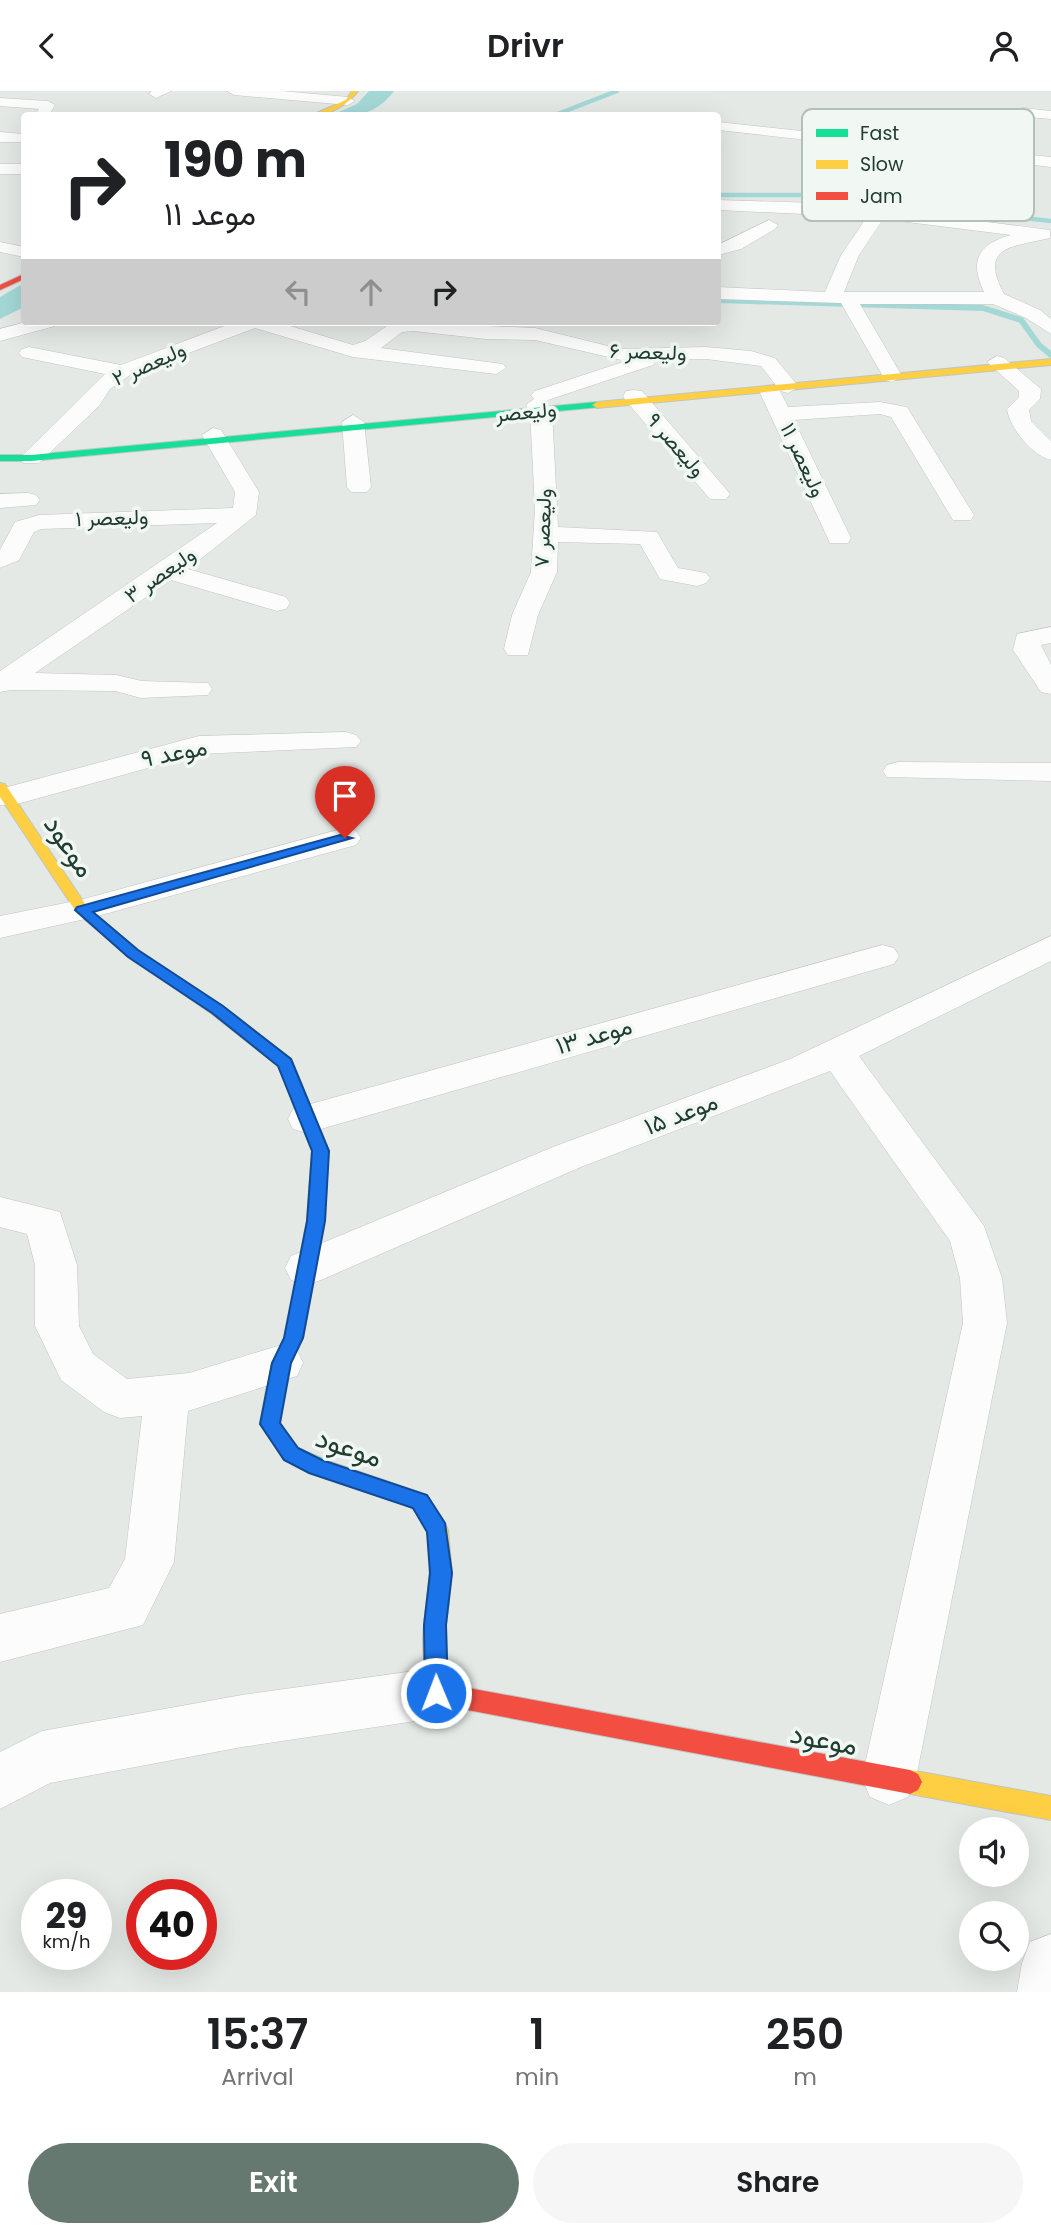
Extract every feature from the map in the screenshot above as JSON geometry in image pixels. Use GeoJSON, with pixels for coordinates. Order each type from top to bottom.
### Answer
{"type":"FeatureCollection","features":[{"type":"Feature","properties":{"kind":"street"},"geometry":{"type":"LineString","coordinates":[[234,91],[351,96]]}},
{"type":"Feature","properties":{"kind":"street"},"geometry":{"type":"LineString","coordinates":[[321,112],[351,96]]}},
{"type":"Feature","properties":{"kind":"street"},"geometry":{"type":"LineString","coordinates":[[0,101],[48,105],[44,112]]}},
{"type":"Feature","properties":{"kind":"street"},"geometry":{"type":"LineString","coordinates":[[0,114],[21,115]]}},
{"type":"Feature","properties":{"kind":"street"},"geometry":{"type":"LineString","coordinates":[[721,125],[802,134]]}},
{"type":"Feature","properties":{"kind":"street"},"geometry":{"type":"LineString","coordinates":[[0,137],[21,138]]}},
{"type":"Feature","properties":{"kind":"street"},"geometry":{"type":"LineString","coordinates":[[1034,152],[1051,162]]}},
{"type":"Feature","properties":{"kind":"street"},"geometry":{"type":"LineString","coordinates":[[784,190],[802,192]]}},
{"type":"Feature","properties":{"kind":"street"},"geometry":{"type":"LineString","coordinates":[[721,205],[802,206]]}},
{"type":"Feature","properties":{"kind":"street"},"geometry":{"type":"LineString","coordinates":[[873,221],[850,255],[845,302],[891,374]]}},
{"type":"Feature","properties":{"kind":"street"},"geometry":{"type":"LineString","coordinates":[[948,221],[1047,234]]}},
{"type":"Feature","properties":{"kind":"street"},"geometry":{"type":"LineString","coordinates":[[721,249],[735,245],[769,225]]}},
{"type":"Feature","properties":{"kind":"street"},"geometry":{"type":"LineString","coordinates":[[996,298],[984,271],[989,253],[1016,239],[1047,234]]}},
{"type":"Feature","properties":{"kind":"street"},"geometry":{"type":"LineString","coordinates":[[0,247],[21,251]]}},
{"type":"Feature","properties":{"kind":"street"},"geometry":{"type":"LineString","coordinates":[[723,288],[845,302],[996,298],[1049,324]]}},
{"type":"Feature","properties":{"kind":"street"},"geometry":{"type":"LineString","coordinates":[[0,335],[33,326]]}},
{"type":"Feature","properties":{"kind":"street","name":"ولیعصر ۲"},"geometry":{"type":"LineString","coordinates":[[34,454],[91,401],[103,385],[122,371],[244,326]]}},
{"type":"Feature","properties":{"kind":"street"},"geometry":{"type":"LineString","coordinates":[[269,326],[353,351],[496,368]]}},
{"type":"Feature","properties":{"kind":"street","name":"ولیعصر ۶"},"geometry":{"type":"LineString","coordinates":[[353,351],[372,345],[397,327],[406,326]]}},
{"type":"Feature","properties":{"kind":"street","name":"ولیعصر ۶"},"geometry":{"type":"LineString","coordinates":[[423,326],[486,333],[536,334],[620,355],[671,353],[751,357],[768,362],[776,385]]}},
{"type":"Feature","properties":{"kind":"street"},"geometry":{"type":"LineString","coordinates":[[29,353],[122,371]]}},
{"type":"Feature","properties":{"kind":"street"},"geometry":{"type":"LineString","coordinates":[[540,403],[671,353]]}},
{"type":"Feature","properties":{"kind":"street","name":"ولیعصر"},"geometry":{"type":"LineString","coordinates":[[0,458],[354,425],[540,403],[636,398],[1047,360]]}},
{"type":"Feature","properties":{"kind":"street"},"geometry":{"type":"LineString","coordinates":[[1000,364],[1030,390],[1029,399],[1018,409],[1020,423],[1051,453]]}},
{"type":"Feature","properties":{"kind":"street","name":"ولیعصر ۱۱"},"geometry":{"type":"LineString","coordinates":[[776,385],[782,414],[839,538]]}},
{"type":"Feature","properties":{"kind":"street","name":"ولیعصر ۹"},"geometry":{"type":"LineString","coordinates":[[636,398],[718,493]]}},
{"type":"Feature","properties":{"kind":"street","name":"ولیعصر ۷"},"geometry":{"type":"LineString","coordinates":[[518,649],[525,615],[544,572],[540,403]]}},
{"type":"Feature","properties":{"kind":"street"},"geometry":{"type":"LineString","coordinates":[[782,414],[880,408],[899,412],[962,515]]}},
{"type":"Feature","properties":{"kind":"street"},"geometry":{"type":"LineString","coordinates":[[354,425],[359,487]]}},
{"type":"Feature","properties":{"kind":"street"},"geometry":{"type":"LineString","coordinates":[[214,438],[229,458],[247,492],[244,516]]}},
{"type":"Feature","properties":{"kind":"street","name":"ولیعصر"},"geometry":{"type":"LineString","coordinates":[[0,450],[34,454]]}},
{"type":"Feature","properties":{"kind":"street"},"geometry":{"type":"LineString","coordinates":[[0,501],[28,500]]}},
{"type":"Feature","properties":{"kind":"street","name":"ولیعصر ۱"},"geometry":{"type":"LineString","coordinates":[[0,560],[10,555],[24,527],[39,522],[244,516]]}},
{"type":"Feature","properties":{"kind":"street","name":"ولیعصر ۳"},"geometry":{"type":"LineString","coordinates":[[3,683],[244,516]]}},
{"type":"Feature","properties":{"kind":"street"},"geometry":{"type":"LineString","coordinates":[[545,534],[648,537],[669,574],[697,578]]}},
{"type":"Feature","properties":{"kind":"street"},"geometry":{"type":"LineString","coordinates":[[167,571],[277,603]]}},
{"type":"Feature","properties":{"kind":"street"},"geometry":{"type":"LineString","coordinates":[[1051,635],[1027,640],[1027,650],[1051,686]]}},
{"type":"Feature","properties":{"kind":"street"},"geometry":{"type":"LineString","coordinates":[[3,683],[116,683],[141,689],[198,689]]}},
{"type":"Feature","properties":{"kind":"street","name":"موعد ۹"},"geometry":{"type":"LineString","coordinates":[[3,792],[199,745],[346,741]]}},
{"type":"Feature","properties":{"kind":"street"},"geometry":{"type":"LineString","coordinates":[[898,771],[1051,772]]}},
{"type":"Feature","properties":{"kind":"street","name":"موعود"},"geometry":{"type":"LineString","coordinates":[[3,792],[82,910],[133,953],[217,1010],[285,1063],[320,1151],[316,1221],[294,1338],[281,1363],[270,1424],[291,1454],[316,1467],[420,1501],[438,1530],[441,1573],[435,1625],[436,1693],[1051,1808]]}},
{"type":"Feature","properties":{"kind":"street"},"geometry":{"type":"LineString","coordinates":[[0,927],[82,910],[345,838]]}},
{"type":"Feature","properties":{"kind":"street","name":"موعد ۱۵"},"geometry":{"type":"LineString","coordinates":[[306,1268],[567,1157],[803,1068],[1051,947]]}},
{"type":"Feature","properties":{"kind":"street","name":"موعد ۱۳"},"geometry":{"type":"LineString","coordinates":[[307,1119],[881,956]]}},
{"type":"Feature","properties":{"kind":"street"},"geometry":{"type":"LineString","coordinates":[[836,1052],[969,1237],[981,1278],[985,1323],[889,1778]]}},
{"type":"Feature","properties":{"kind":"street"},"geometry":{"type":"LineString","coordinates":[[0,1213],[45,1223],[56,1265],[57,1326],[77,1367],[120,1399],[189,1392],[281,1363]]}},
{"type":"Feature","properties":{"kind":"street"},"geometry":{"type":"LineString","coordinates":[[0,1639],[125,1608],[149,1562],[167,1394]]}},
{"type":"Feature","properties":{"kind":"street"},"geometry":{"type":"LineString","coordinates":[[0,1783],[42,1758],[242,1721],[436,1693]]}},
{"type":"Feature","properties":{"kind":"street"},"geometry":{"type":"LineString","coordinates":[[1047,1992],[1051,1963]]}},
{"type":"Feature","properties":{"kind":"water"},"geometry":{"type":"Polygon","coordinates":[[[369,91],[394,91],[381,105],[367,112],[339,112],[357,104],[369,91]]]}},
{"type":"Feature","properties":{"kind":"water"},"geometry":{"type":"Polygon","coordinates":[[[21,285],[21,308],[0,319],[0,297],[21,285]]]}},
{"type":"Feature","properties":{"kind":"waterway"},"geometry":{"type":"LineString","coordinates":[[563,112],[617,91]]}},
{"type":"Feature","properties":{"kind":"waterway"},"geometry":{"type":"LineString","coordinates":[[721,195],[802,195]]}},
{"type":"Feature","properties":{"kind":"waterway"},"geometry":{"type":"LineString","coordinates":[[1034,219],[1051,221]]}},
{"type":"Feature","properties":{"kind":"waterway"},"geometry":{"type":"LineString","coordinates":[[721,300],[983,308],[1021,320],[1039,345],[1051,355]]}},
{"type":"Feature","properties":{"kind":"traffic: fast"},"geometry":{"type":"LineString","coordinates":[[0,458],[31,458],[597,405]]}},
{"type":"Feature","properties":{"kind":"traffic: fast"},"geometry":{"type":"LineString","coordinates":[[294,1085],[320,1151],[316,1221],[294,1338],[281,1363],[270,1424],[291,1454],[328,1470]]}},
{"type":"Feature","properties":{"kind":"traffic: slow"},"geometry":{"type":"LineString","coordinates":[[322,112],[348,101],[355,91]]}},
{"type":"Feature","properties":{"kind":"traffic: slow"},"geometry":{"type":"LineString","coordinates":[[597,405],[1051,362]]}},
{"type":"Feature","properties":{"kind":"traffic: slow"},"geometry":{"type":"LineString","coordinates":[[0,787],[82,910],[133,953],[217,1010],[285,1063],[294,1085]]}},
{"type":"Feature","properties":{"kind":"traffic: slow"},"geometry":{"type":"LineString","coordinates":[[328,1470],[420,1501],[438,1530],[441,1573],[435,1625],[436,1665]]}},
{"type":"Feature","properties":{"kind":"traffic: slow"},"geometry":{"type":"LineString","coordinates":[[910,1782],[1051,1808]]}},
{"type":"Feature","properties":{"kind":"traffic: jam"},"geometry":{"type":"LineString","coordinates":[[0,288],[21,278]]}},
{"type":"Feature","properties":{"kind":"traffic: jam"},"geometry":{"type":"LineString","coordinates":[[436,1665],[436,1693],[910,1782]]}},
{"type":"Feature","properties":{"kind":"route"},"geometry":{"type":"LineString","coordinates":[[345,838],[82,910],[133,953],[217,1010],[285,1063],[320,1151],[316,1221],[294,1338],[281,1363],[270,1424],[291,1454],[316,1467],[420,1501],[438,1530],[441,1573],[435,1625],[436,1693]]}}]}
